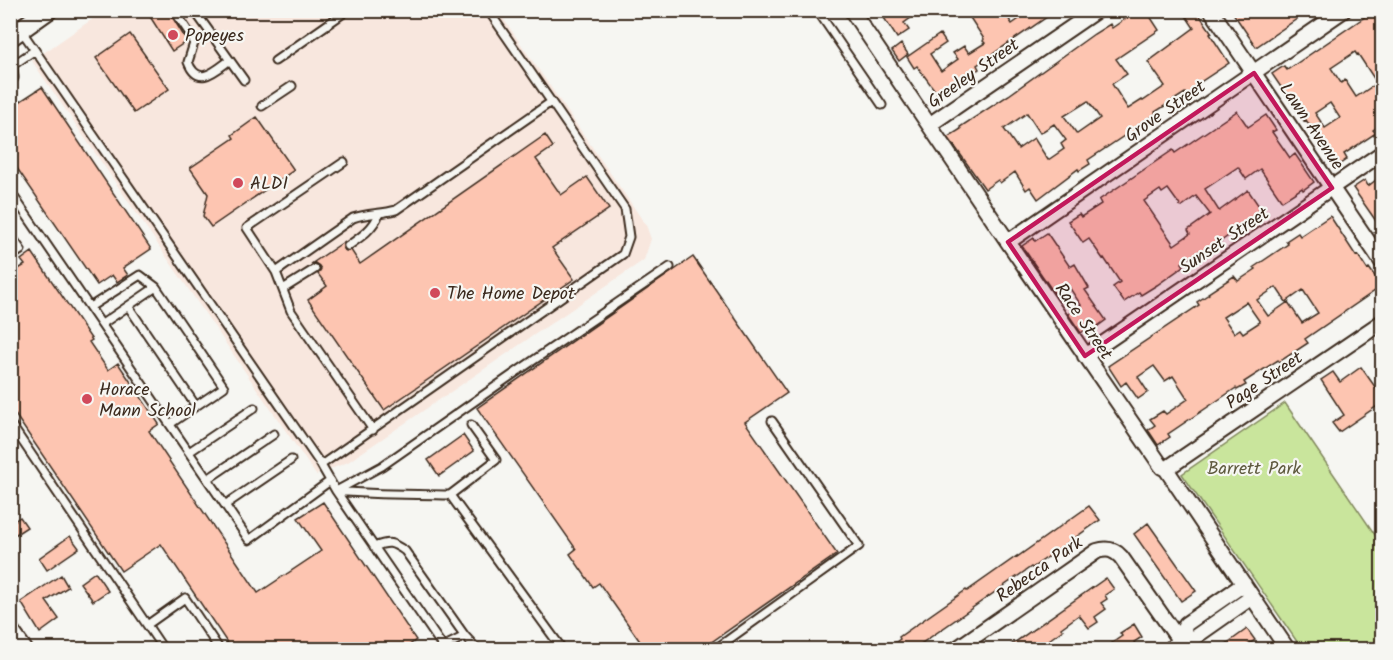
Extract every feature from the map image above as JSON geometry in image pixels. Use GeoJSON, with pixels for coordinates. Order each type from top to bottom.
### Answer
{"type":"FeatureCollection","features":[{"type":"Feature","properties":{"kind":"street"},"geometry":{"type":"LineString","coordinates":[[16,33],[48,10]]}},
{"type":"Feature","properties":{"kind":"street","name":"Greeley Street"},"geometry":{"type":"LineString","coordinates":[[929,126],[1097,10]]}},
{"type":"Feature","properties":{"kind":"street","name":"Lawn Avenue"},"geometry":{"type":"LineString","coordinates":[[1211,10],[1383,262]]}},
{"type":"Feature","properties":{"kind":"street","name":"Grove Street"},"geometry":{"type":"LineString","coordinates":[[1008,242],[1344,10]]}},
{"type":"Feature","properties":{"kind":"street","name":"Race Street"},"geometry":{"type":"LineString","coordinates":[[853,11],[1085,356],[1162,467],[1166,469],[1288,650]]}},
{"type":"Feature","properties":{"kind":"street","name":"Sunset Street"},"geometry":{"type":"LineString","coordinates":[[1085,356],[1383,153]]}},
{"type":"Feature","properties":{"kind":"street","name":"Page Street"},"geometry":{"type":"LineString","coordinates":[[1166,469],[1383,322]]}},
{"type":"Feature","properties":{"kind":"street","name":"Rebecca Park"},"geometry":{"type":"LineString","coordinates":[[956,650],[1097,550],[1104,549],[1112,550],[1121,557],[1175,645]]}},
{"type":"Feature","properties":{"kind":"street"},"geometry":{"type":"LineString","coordinates":[[1175,645],[1186,624],[1244,584]]}},
{"type":"Feature","properties":{"kind":"street"},"geometry":{"type":"LineString","coordinates":[[1175,645],[1195,637],[1252,597]]}},
{"type":"Feature","properties":{"kind":"street"},"geometry":{"type":"LineString","coordinates":[[10,632],[23,650]]}},
{"type":"Feature","properties":{"kind":"lane"},"geometry":{"type":"LineString","coordinates":[[174,10],[192,37],[194,44],[188,62],[190,69],[198,76],[206,76],[230,60]]}},
{"type":"Feature","properties":{"kind":"lane"},"geometry":{"type":"LineString","coordinates":[[194,10],[244,81]]}},
{"type":"Feature","properties":{"kind":"lane"},"geometry":{"type":"LineString","coordinates":[[275,61],[348,10]]}},
{"type":"Feature","properties":{"kind":"lane"},"geometry":{"type":"LineString","coordinates":[[321,465],[623,254],[629,237],[625,210],[488,10]]}},
{"type":"Feature","properties":{"kind":"lane"},"geometry":{"type":"LineString","coordinates":[[817,10],[882,105]]}},
{"type":"Feature","properties":{"kind":"lane"},"geometry":{"type":"LineString","coordinates":[[16,33],[35,50],[321,465],[441,648],[465,636]]}},
{"type":"Feature","properties":{"kind":"lane"},"geometry":{"type":"LineString","coordinates":[[10,83],[14,78],[13,65],[35,50]]}},
{"type":"Feature","properties":{"kind":"lane"},"geometry":{"type":"LineString","coordinates":[[262,106],[292,86]]}},
{"type":"Feature","properties":{"kind":"lane"},"geometry":{"type":"LineString","coordinates":[[276,272],[353,218],[396,210],[551,102]]}},
{"type":"Feature","properties":{"kind":"lane"},"geometry":{"type":"LineString","coordinates":[[344,162],[246,228],[276,272],[291,311],[373,430]]}},
{"type":"Feature","properties":{"kind":"lane"},"geometry":{"type":"LineString","coordinates":[[10,191],[249,540],[330,481]]}},
{"type":"Feature","properties":{"kind":"lane"},"geometry":{"type":"LineString","coordinates":[[348,246],[370,229],[379,214]]}},
{"type":"Feature","properties":{"kind":"lane"},"geometry":{"type":"LineString","coordinates":[[10,234],[21,250],[10,257]]}},
{"type":"Feature","properties":{"kind":"lane"},"geometry":{"type":"LineString","coordinates":[[336,491],[382,466],[670,267]]}},
{"type":"Feature","properties":{"kind":"lane"},"geometry":{"type":"LineString","coordinates":[[283,289],[315,269]]}},
{"type":"Feature","properties":{"kind":"lane"},"geometry":{"type":"LineString","coordinates":[[90,307],[140,275],[156,287],[224,387],[170,424]]}},
{"type":"Feature","properties":{"kind":"lane"},"geometry":{"type":"LineString","coordinates":[[102,324],[156,287]]}},
{"type":"Feature","properties":{"kind":"lane"},"geometry":{"type":"LineString","coordinates":[[128,306],[196,406]]}},
{"type":"Feature","properties":{"kind":"lane"},"geometry":{"type":"LineString","coordinates":[[189,452],[255,408]]}},
{"type":"Feature","properties":{"kind":"lane"},"geometry":{"type":"LineString","coordinates":[[714,650],[859,546],[772,421]]}},
{"type":"Feature","properties":{"kind":"lane"},"geometry":{"type":"LineString","coordinates":[[10,423],[164,650]]}},
{"type":"Feature","properties":{"kind":"lane"},"geometry":{"type":"LineString","coordinates":[[336,491],[369,494],[450,495],[496,460],[471,425]]}},
{"type":"Feature","properties":{"kind":"lane"},"geometry":{"type":"LineString","coordinates":[[208,479],[274,434]]}},
{"type":"Feature","properties":{"kind":"lane"},"geometry":{"type":"LineString","coordinates":[[225,505],[291,460]]}},
{"type":"Feature","properties":{"kind":"lane"},"geometry":{"type":"LineString","coordinates":[[450,495],[563,650]]}},
{"type":"Feature","properties":{"kind":"lane"},"geometry":{"type":"LineString","coordinates":[[374,547],[385,543],[395,544],[405,551],[465,636],[478,650]]}},
{"type":"Feature","properties":{"kind":"lane"},"geometry":{"type":"LineString","coordinates":[[147,625],[185,598],[220,650]]}},
{"type":"Feature","properties":{"kind":"highlighted area"},"geometry":{"type":"Polygon","coordinates":[[[1254,73],[1332,188],[1085,356],[1008,242],[1254,73]]]}},
{"type":"Feature","properties":{"kind":"shaded area"},"geometry":{"type":"Polygon","coordinates":[[[104,11],[498,11],[646,225],[651,239],[644,260],[348,462],[316,475],[32,61],[104,11]]]}},
{"type":"Feature","properties":{"kind":"green space","name":"Barrett Park"},"geometry":{"type":"Polygon","coordinates":[[[1285,403],[1382,545],[1382,649],[1302,649],[1182,474],[1285,403]]]}},
{"type":"Feature","properties":{"kind":"building","name":"Popeyes"},"geometry":{"type":"Polygon","coordinates":[[[149,10],[168,10],[187,41],[172,51],[149,15],[151,14],[149,10]]]}},
{"type":"Feature","properties":{"kind":"building"},"geometry":{"type":"Polygon","coordinates":[[[879,10],[922,10],[904,23],[909,30],[897,38],[879,10]]]}},
{"type":"Feature","properties":{"kind":"building"},"geometry":{"type":"Polygon","coordinates":[[[965,10],[1003,10],[1012,24],[1032,10],[1057,10],[977,65],[979,69],[939,96],[917,66],[914,68],[907,57],[940,34],[946,43],[930,54],[941,71],[958,59],[953,53],[964,46],[969,53],[985,43],[965,10]]]}},
{"type":"Feature","properties":{"kind":"building"},"geometry":{"type":"Polygon","coordinates":[[[1138,10],[1146,10],[1159,30],[1116,59],[1127,74],[1112,84],[1128,109],[1165,86],[1148,62],[1194,28],[1182,10],[1196,10],[1229,63],[1196,85],[1198,88],[1187,96],[1185,93],[1155,112],[1156,114],[1135,128],[1138,131],[1126,139],[1124,136],[1088,160],[1090,164],[1079,171],[1078,169],[1038,199],[1030,187],[1026,190],[1015,172],[1000,183],[998,180],[985,189],[948,137],[1094,34],[1110,24],[1112,28],[1138,10]],[[1088,101],[1064,116],[1077,134],[1100,118],[1088,101]],[[1027,113],[1004,129],[1018,149],[1034,138],[1048,160],[1064,149],[1061,144],[1066,140],[1054,124],[1040,133],[1027,113]]]}},
{"type":"Feature","properties":{"kind":"building"},"geometry":{"type":"Polygon","coordinates":[[[1231,10],[1310,10],[1256,47],[1231,10]]]}},
{"type":"Feature","properties":{"kind":"building"},"geometry":{"type":"Polygon","coordinates":[[[1375,10],[1383,10],[1383,123],[1373,130],[1376,133],[1344,154],[1347,159],[1336,167],[1306,120],[1304,121],[1272,74],[1284,66],[1287,70],[1375,10]],[[1355,52],[1331,68],[1341,83],[1345,80],[1356,97],[1377,83],[1355,52]],[[1330,103],[1315,113],[1325,128],[1340,118],[1330,103]]]}},
{"type":"Feature","properties":{"kind":"building"},"geometry":{"type":"Polygon","coordinates":[[[130,34],[169,89],[134,113],[96,58],[130,34]]]}},
{"type":"Feature","properties":{"kind":"building"},"geometry":{"type":"Polygon","coordinates":[[[901,44],[908,54],[899,61],[892,51],[901,44]]]}},
{"type":"Feature","properties":{"kind":"building"},"geometry":{"type":"Polygon","coordinates":[[[42,87],[151,249],[123,268],[128,275],[117,282],[112,275],[97,285],[10,158],[10,108],[42,87]]]}},
{"type":"Feature","properties":{"kind":"building"},"geometry":{"type":"Polygon","coordinates":[[[1237,111],[1248,127],[1266,115],[1276,130],[1272,132],[1290,158],[1295,154],[1314,182],[1282,201],[1260,169],[1246,179],[1238,167],[1205,189],[1219,211],[1248,190],[1261,209],[1256,213],[1258,215],[1204,253],[1201,250],[1182,263],[1184,266],[1157,285],[1141,295],[1139,292],[1124,302],[1113,287],[1120,282],[1104,258],[1089,239],[1083,243],[1068,221],[1079,214],[1081,217],[1101,204],[1099,200],[1173,150],[1175,153],[1237,111]],[[1168,189],[1162,193],[1160,190],[1144,201],[1174,245],[1190,234],[1188,230],[1210,214],[1196,196],[1181,207],[1168,189]]]}},
{"type":"Feature","properties":{"kind":"building","name":"ALDI"},"geometry":{"type":"Polygon","coordinates":[[[257,117],[294,170],[211,227],[203,216],[208,194],[190,168],[234,138],[232,135],[257,117]]]}},
{"type":"Feature","properties":{"kind":"building","name":"The Home Depot"},"geometry":{"type":"Polygon","coordinates":[[[545,135],[553,147],[536,159],[561,195],[587,177],[609,209],[552,248],[574,279],[384,410],[308,300],[327,286],[318,274],[321,269],[319,266],[315,263],[311,264],[345,241],[343,249],[351,250],[360,264],[545,135]]]}},
{"type":"Feature","properties":{"kind":"building"},"geometry":{"type":"Polygon","coordinates":[[[1365,180],[1368,186],[1376,180],[1378,183],[1383,180],[1383,231],[1353,188],[1365,180]]]}},
{"type":"Feature","properties":{"kind":"building"},"geometry":{"type":"Polygon","coordinates":[[[1330,216],[1356,256],[1358,255],[1382,286],[1305,339],[1308,343],[1244,382],[1246,385],[1237,390],[1236,388],[1168,434],[1170,437],[1158,445],[1148,430],[1155,425],[1150,419],[1163,411],[1166,414],[1188,399],[1173,376],[1165,381],[1154,366],[1138,377],[1148,392],[1138,399],[1126,382],[1121,386],[1108,366],[1199,305],[1197,302],[1208,293],[1234,276],[1238,281],[1288,244],[1286,241],[1298,233],[1300,236],[1330,216]],[[1276,287],[1257,300],[1268,316],[1288,302],[1302,323],[1318,313],[1303,290],[1286,302],[1276,287]],[[1246,302],[1223,317],[1234,333],[1240,329],[1243,333],[1260,322],[1246,302]]]}},
{"type":"Feature","properties":{"kind":"building"},"geometry":{"type":"Polygon","coordinates":[[[1047,233],[1070,267],[1075,264],[1089,288],[1085,290],[1106,320],[1095,328],[1093,324],[1081,333],[1068,314],[1081,305],[1067,284],[1054,293],[1022,246],[1047,233]]]}},
{"type":"Feature","properties":{"kind":"building"},"geometry":{"type":"Polygon","coordinates":[[[32,252],[92,340],[89,342],[108,370],[118,363],[159,424],[149,431],[258,593],[321,551],[298,518],[323,502],[416,640],[403,650],[232,650],[161,544],[121,571],[10,407],[10,274],[25,265],[21,260],[32,252]]]}},
{"type":"Feature","properties":{"kind":"building"},"geometry":{"type":"Polygon","coordinates":[[[693,257],[787,393],[745,422],[837,554],[700,650],[646,650],[599,583],[593,587],[570,554],[576,549],[477,408],[693,257]]]}},
{"type":"Feature","properties":{"kind":"building"},"geometry":{"type":"Polygon","coordinates":[[[1361,367],[1383,398],[1383,402],[1339,432],[1332,423],[1344,415],[1321,380],[1333,372],[1340,382],[1361,367]]]}},
{"type":"Feature","properties":{"kind":"building"},"geometry":{"type":"Polygon","coordinates":[[[463,435],[474,451],[439,476],[428,460],[463,435]]]}},
{"type":"Feature","properties":{"kind":"building"},"geometry":{"type":"Polygon","coordinates":[[[1089,506],[1100,520],[912,650],[885,650],[900,639],[899,637],[1089,506]]]}},
{"type":"Feature","properties":{"kind":"building"},"geometry":{"type":"Polygon","coordinates":[[[20,517],[27,527],[10,538],[10,524],[20,517]]]}},
{"type":"Feature","properties":{"kind":"building"},"geometry":{"type":"Polygon","coordinates":[[[1148,523],[1196,591],[1181,601],[1134,534],[1148,523]]]}},
{"type":"Feature","properties":{"kind":"building"},"geometry":{"type":"Polygon","coordinates":[[[70,536],[79,548],[47,570],[39,558],[70,536]]]}},
{"type":"Feature","properties":{"kind":"building"},"geometry":{"type":"Polygon","coordinates":[[[95,572],[108,591],[93,601],[80,583],[95,572]]]}},
{"type":"Feature","properties":{"kind":"building"},"geometry":{"type":"Polygon","coordinates":[[[61,575],[68,587],[46,601],[59,619],[40,633],[21,602],[61,575]]]}},
{"type":"Feature","properties":{"kind":"building"},"geometry":{"type":"Polygon","coordinates":[[[1106,578],[1114,589],[1105,595],[1107,599],[1101,603],[1106,609],[1095,617],[1098,622],[1089,628],[1079,615],[1037,650],[1004,650],[1106,578]]]}},
{"type":"Feature","properties":{"kind":"building"},"geometry":{"type":"Polygon","coordinates":[[[1134,624],[1142,637],[1128,650],[1102,650],[1122,636],[1120,633],[1134,624]]]}},
{"type":"Feature","properties":{"kind":"building"},"geometry":{"type":"Polygon","coordinates":[[[1247,629],[1255,640],[1246,646],[1249,650],[1218,650],[1247,629]]]}},
{"type":"Feature","properties":{"kind":"place","name":"Popeyes"},"geometry":{"type":"Point","coordinates":[173,35]}},
{"type":"Feature","properties":{"kind":"place","name":"ALDI"},"geometry":{"type":"Point","coordinates":[238,183]}},
{"type":"Feature","properties":{"kind":"place","name":"The Home Depot"},"geometry":{"type":"Point","coordinates":[435,293]}},
{"type":"Feature","properties":{"kind":"place","name":"Horace Mann School"},"geometry":{"type":"Point","coordinates":[87,399]}}]}
